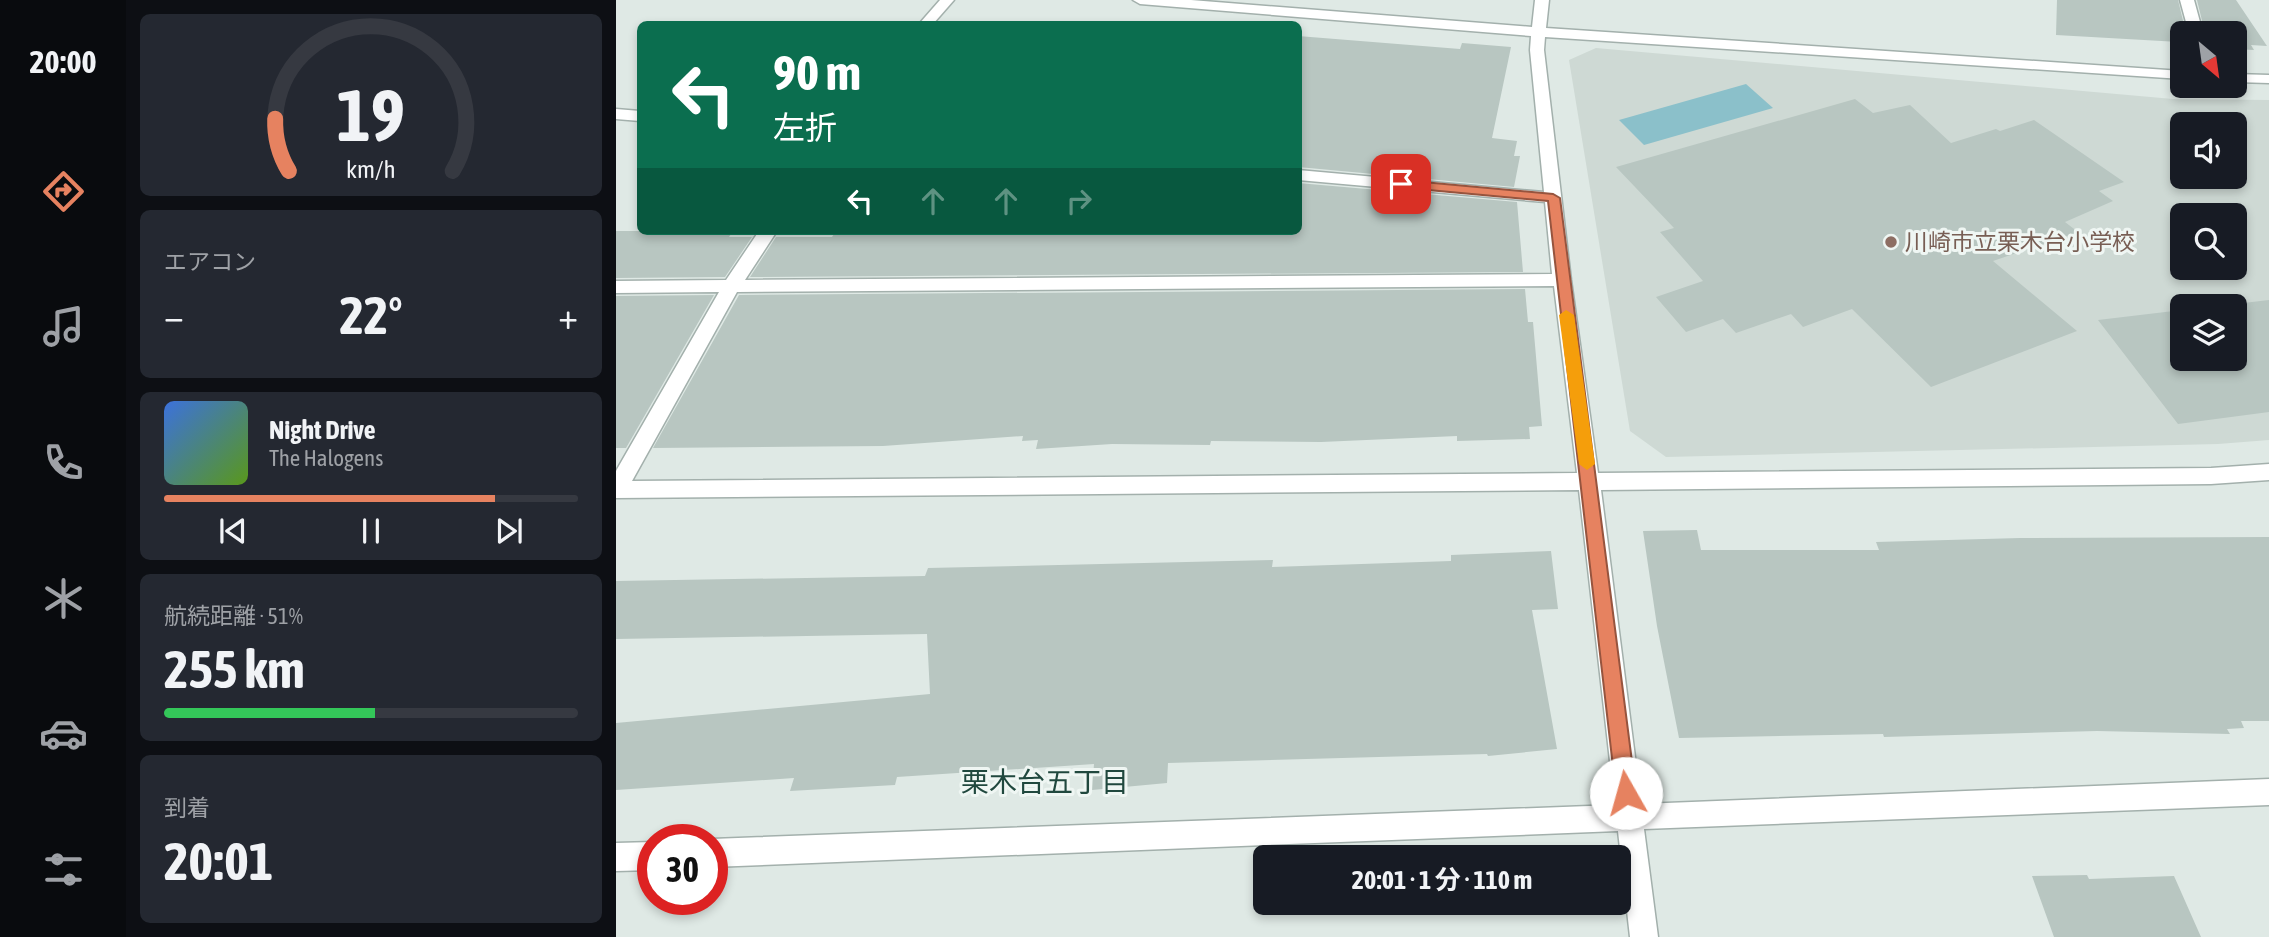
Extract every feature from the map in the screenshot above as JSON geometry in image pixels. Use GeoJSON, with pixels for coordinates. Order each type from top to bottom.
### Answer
{"type":"FeatureCollection","features":[{"type":"Feature","properties":{"kind":"street"},"geometry":{"type":"LineString","coordinates":[[929,21],[947,0]]}},
{"type":"Feature","properties":{"kind":"street"},"geometry":{"type":"LineString","coordinates":[[1140,0],[1537,32],[2170,74]]}},
{"type":"Feature","properties":{"kind":"street"},"geometry":{"type":"LineString","coordinates":[[1542,0],[1537,50],[1553,198],[1644,937]]}},
{"type":"Feature","properties":{"kind":"street"},"geometry":{"type":"LineString","coordinates":[[2187,0],[2193,21]]}},
{"type":"Feature","properties":{"kind":"street"},"geometry":{"type":"LineString","coordinates":[[2247,78],[2269,79]]}},
{"type":"Feature","properties":{"kind":"street"},"geometry":{"type":"LineString","coordinates":[[616,114],[637,116]]}},
{"type":"Feature","properties":{"kind":"street"},"geometry":{"type":"LineString","coordinates":[[1302,175],[1553,198]]}},
{"type":"Feature","properties":{"kind":"street"},"geometry":{"type":"LineString","coordinates":[[616,490],[731,287],[765,235]]}},
{"type":"Feature","properties":{"kind":"street"},"geometry":{"type":"LineString","coordinates":[[616,287],[1562,280]]}},
{"type":"Feature","properties":{"kind":"street"},"geometry":{"type":"LineString","coordinates":[[616,490],[2211,476],[2269,472]]}},
{"type":"Feature","properties":{"kind":"street"},"geometry":{"type":"LineString","coordinates":[[728,852],[2269,792]]}},
{"type":"Feature","properties":{"kind":"street"},"geometry":{"type":"LineString","coordinates":[[616,857],[637,856]]}},
{"type":"Feature","properties":{"kind":"shaded area","name":"川崎市立栗木台小学校"},"geometry":{"type":"Polygon","coordinates":[[[1596,48],[2173,99],[2269,100],[2269,440],[2218,444],[1666,457],[1630,431],[1569,60],[1596,48]]]}},
{"type":"Feature","properties":{"kind":"water"},"geometry":{"type":"Polygon","coordinates":[[[1746,84],[1773,108],[1644,145],[1619,120],[1746,84]]]}},
{"type":"Feature","properties":{"kind":"building"},"geometry":{"type":"Polygon","coordinates":[[[2057,0],[2178,0],[2183,21],[2170,21],[2170,41],[2056,35],[2057,0]]]}},
{"type":"Feature","properties":{"kind":"building"},"geometry":{"type":"Polygon","coordinates":[[[2197,0],[2236,0],[2267,46],[2251,45],[2254,50],[2247,50],[2247,21],[2202,21],[2197,0]]]}},
{"type":"Feature","properties":{"kind":"building"},"geometry":{"type":"Polygon","coordinates":[[[1302,36],[1460,49],[1462,43],[1511,47],[1492,138],[1517,141],[1514,156],[1520,156],[1514,187],[1302,167],[1302,36]]]}},
{"type":"Feature","properties":{"kind":"building"},"geometry":{"type":"Polygon","coordinates":[[[1855,99],[1873,113],[1910,105],[1951,143],[2034,120],[2124,182],[2099,191],[2113,201],[2065,222],[2078,232],[1993,261],[2077,331],[1931,387],[1852,309],[1803,327],[1791,314],[1736,333],[1723,319],[1686,332],[1656,297],[1703,281],[1660,232],[1674,228],[1616,167],[1855,99]]]}},
{"type":"Feature","properties":{"kind":"building"},"geometry":{"type":"Polygon","coordinates":[[[1302,183],[1517,202],[1523,272],[750,277],[776,237],[1302,235],[1302,183]]]}},
{"type":"Feature","properties":{"kind":"building"},"geometry":{"type":"Polygon","coordinates":[[[616,231],[637,231],[637,235],[752,237],[725,277],[616,278],[616,231]]]}},
{"type":"Feature","properties":{"kind":"building"},"geometry":{"type":"Polygon","coordinates":[[[1525,289],[1528,322],[1533,322],[1542,426],[1529,427],[1530,439],[1457,441],[1457,436],[1321,442],[1211,441],[1210,445],[1112,444],[1036,449],[1038,440],[1022,441],[1023,436],[883,446],[653,448],[739,295],[1525,289]]]}},
{"type":"Feature","properties":{"kind":"building"},"geometry":{"type":"Polygon","coordinates":[[[714,295],[626,448],[616,448],[616,296],[714,295]]]}},
{"type":"Feature","properties":{"kind":"building"},"geometry":{"type":"Polygon","coordinates":[[[2269,300],[2269,412],[2178,424],[2098,320],[2170,311],[2170,371],[2247,371],[2247,303],[2269,300]]]}},
{"type":"Feature","properties":{"kind":"building"},"geometry":{"type":"Polygon","coordinates":[[[1697,530],[1701,550],[1879,550],[1876,542],[2020,538],[2269,537],[2269,721],[2241,721],[2244,728],[2227,729],[2230,734],[2097,731],[1884,737],[1883,734],[1679,738],[1657,626],[1643,531],[1697,530]]]}},
{"type":"Feature","properties":{"kind":"building"},"geometry":{"type":"Polygon","coordinates":[[[1551,551],[1558,609],[1532,610],[1557,749],[1488,756],[1168,763],[1167,783],[1092,790],[1094,764],[897,777],[895,785],[790,791],[794,778],[616,790],[616,723],[930,694],[927,634],[616,639],[616,581],[925,576],[928,568],[1273,560],[1272,567],[1451,561],[1451,555],[1551,551]]]}},
{"type":"Feature","properties":{"kind":"building"},"geometry":{"type":"Polygon","coordinates":[[[2087,875],[2089,879],[2174,876],[2201,937],[2054,937],[2032,876],[2087,875]]]}},
{"type":"Feature","properties":{"kind":"slow traffic"},"geometry":{"type":"LineString","coordinates":[[1566,315],[1587,464]]}},
{"type":"Feature","properties":{"kind":"place","name":"川崎市立栗木台小学校"},"geometry":{"type":"Point","coordinates":[1891,242]}},
{"type":"Feature","properties":{"kind":"district","name":"栗木台五丁目"},"geometry":{"type":"Point","coordinates":[1045,782]}},
{"type":"Feature","properties":{"kind":"route"},"geometry":{"type":"LineString","coordinates":[[1401,184],[1553,198],[1626,793]]}}]}
